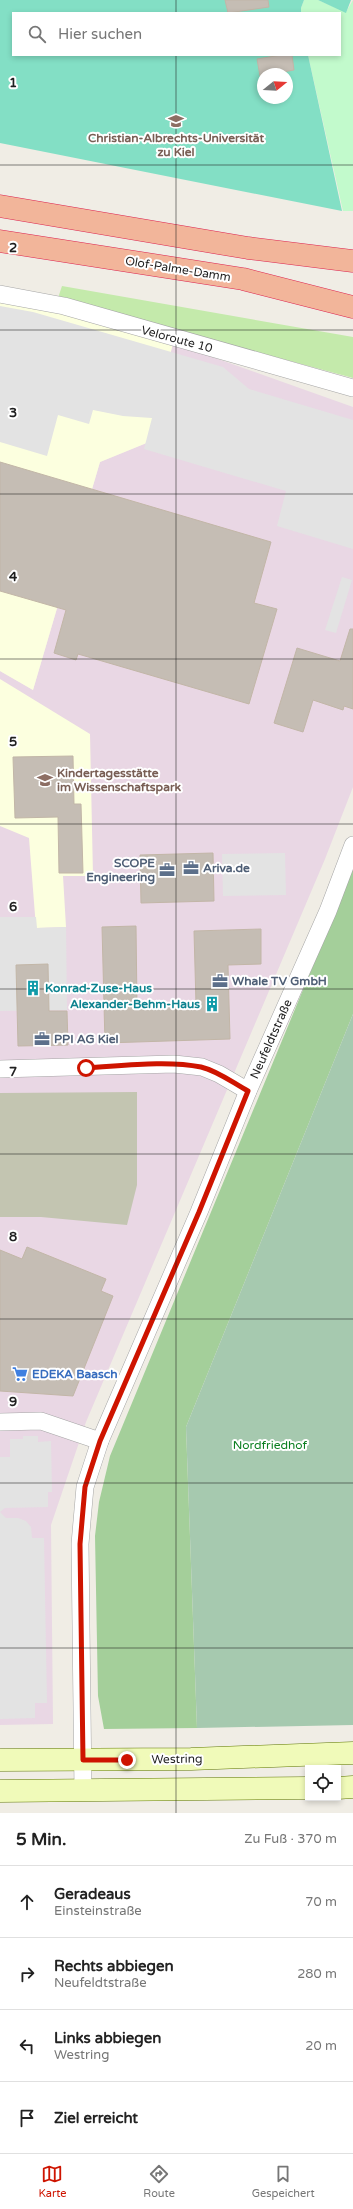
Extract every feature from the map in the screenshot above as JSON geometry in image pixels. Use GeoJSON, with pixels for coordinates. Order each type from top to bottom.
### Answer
{"type":"FeatureCollection","features":[{"type":"Feature","properties":{"kind":"highway"},"geometry":{"type":"LineString","coordinates":[[0,206],[248,248],[353,261]]}},
{"type":"Feature","properties":{"kind":"highway","name":"Olof-Palme-Damm"},"geometry":{"type":"LineString","coordinates":[[0,241],[243,279],[353,307]]}},
{"type":"Feature","properties":{"kind":"highway"},"geometry":{"type":"LineString","coordinates":[[243,279],[353,292]]}},
{"type":"Feature","properties":{"kind":"main road","name":"Westring"},"geometry":{"type":"LineString","coordinates":[[0,1760],[191,1759],[353,1753]]}},
{"type":"Feature","properties":{"kind":"main road"},"geometry":{"type":"LineString","coordinates":[[341,1788],[353,1787]]}},
{"type":"Feature","properties":{"kind":"main road"},"geometry":{"type":"LineString","coordinates":[[0,1791],[305,1788]]}},
{"type":"Feature","properties":{"kind":"street","name":"Veloroute 10"},"geometry":{"type":"LineString","coordinates":[[0,294],[64,306],[353,388]]}},
{"type":"Feature","properties":{"kind":"street","name":"Neufeldtstraße"},"geometry":{"type":"LineString","coordinates":[[83,1790],[80,1544],[85,1487],[100,1441],[199,1212],[248,1091],[328,911],[353,845]]}},
{"type":"Feature","properties":{"kind":"street"},"geometry":{"type":"LineString","coordinates":[[0,1069],[174,1064],[202,1067],[219,1074],[248,1091]]}},
{"type":"Feature","properties":{"kind":"street"},"geometry":{"type":"LineString","coordinates":[[0,1422],[41,1421],[100,1441]]}},
{"type":"Feature","properties":{"kind":"shaded area"},"geometry":{"type":"Polygon","coordinates":[[[0,300],[36,307],[173,343],[149,442],[100,462],[33,690],[0,671],[0,300]]]}},
{"type":"Feature","properties":{"kind":"shaded area"},"geometry":{"type":"Polygon","coordinates":[[[0,306],[33,312],[223,367],[249,389],[353,420],[353,549],[277,526],[286,491],[144,449],[152,418],[123,416],[93,410],[89,424],[58,415],[47,456],[0,442],[0,306]]]}},
{"type":"Feature","properties":{"kind":"shaded area"},"geometry":{"type":"Polygon","coordinates":[[[173,343],[353,407],[353,787],[325,859],[86,1422],[51,1525],[53,1724],[0,1725],[0,671],[33,690],[100,462],[149,442],[173,343]]]}},
{"type":"Feature","properties":{"kind":"shaded area"},"geometry":{"type":"Polygon","coordinates":[[[342,577],[352,580],[336,633],[325,630],[342,577]]]}},
{"type":"Feature","properties":{"kind":"shaded area","name":"Kindertagesstätte im Wissenschaftspark"},"geometry":{"type":"Polygon","coordinates":[[[0,679],[90,734],[93,876],[63,876],[66,927],[36,928],[29,838],[0,826],[0,679]]]}},
{"type":"Feature","properties":{"kind":"shaded area"},"geometry":{"type":"Polygon","coordinates":[[[285,853],[286,895],[223,896],[222,854],[285,853]]]}},
{"type":"Feature","properties":{"kind":"shaded area"},"geometry":{"type":"Polygon","coordinates":[[[0,917],[36,917],[37,928],[66,927],[67,1010],[0,1011],[0,917]]]}},
{"type":"Feature","properties":{"kind":"shaded area"},"geometry":{"type":"Polygon","coordinates":[[[137,1092],[137,1185],[127,1225],[41,1217],[0,1217],[0,1093],[137,1092]]]}},
{"type":"Feature","properties":{"kind":"shaded area"},"geometry":{"type":"Polygon","coordinates":[[[23,1436],[38,1436],[38,1442],[51,1441],[52,1492],[48,1492],[48,1507],[5,1508],[0,1512],[0,1457],[10,1457],[10,1439],[23,1439],[23,1436]]]}},
{"type":"Feature","properties":{"kind":"shaded area"},"geometry":{"type":"Polygon","coordinates":[[[0,1512],[6,1518],[18,1518],[26,1521],[31,1527],[32,1538],[44,1538],[47,1703],[35,1703],[35,1718],[0,1719],[0,1512]]]}},
{"type":"Feature","properties":{"kind":"green space","name":"Christian-Albrechts-Universität zu Kiel"},"geometry":{"type":"Polygon","coordinates":[[[0,0],[304,0],[301,12],[12,12],[12,56],[308,56],[342,211],[0,143],[0,0]]]}},
{"type":"Feature","properties":{"kind":"green space"},"geometry":{"type":"Polygon","coordinates":[[[304,0],[318,0],[346,12],[353,0],[353,211],[343,211],[308,56],[341,56],[341,12],[301,12],[304,0]]]}},
{"type":"Feature","properties":{"kind":"green space"},"geometry":{"type":"Polygon","coordinates":[[[318,0],[351,0],[346,13],[318,0]]]}},
{"type":"Feature","properties":{"kind":"green space"},"geometry":{"type":"Polygon","coordinates":[[[62,286],[353,337],[353,378],[58,298],[62,286]]]}},
{"type":"Feature","properties":{"kind":"green space"},"geometry":{"type":"Polygon","coordinates":[[[353,869],[353,1014],[186,1427],[197,1728],[104,1729],[98,1696],[95,1536],[99,1502],[110,1456],[353,869]]]}},
{"type":"Feature","properties":{"kind":"green space","name":"Nordfriedhof"},"geometry":{"type":"Polygon","coordinates":[[[353,1014],[353,1725],[197,1728],[186,1427],[353,1014]]]}},
{"type":"Feature","properties":{"kind":"building"},"geometry":{"type":"Polygon","coordinates":[[[225,0],[268,0],[269,7],[228,12],[225,0]]]}},
{"type":"Feature","properties":{"kind":"building"},"geometry":{"type":"Polygon","coordinates":[[[275,56],[292,56],[294,70],[293,68],[259,68],[257,59],[275,56]]]}},
{"type":"Feature","properties":{"kind":"building"},"geometry":{"type":"Polygon","coordinates":[[[0,462],[271,542],[254,603],[277,609],[249,704],[78,654],[76,660],[54,653],[66,610],[0,591],[0,462]]]}},
{"type":"Feature","properties":{"kind":"building"},"geometry":{"type":"Polygon","coordinates":[[[350,629],[353,629],[353,709],[344,706],[343,710],[313,700],[303,732],[274,723],[297,648],[340,661],[350,629]]]}},
{"type":"Feature","properties":{"kind":"building"},"geometry":{"type":"Polygon","coordinates":[[[73,756],[74,804],[81,804],[83,873],[59,873],[58,817],[15,818],[13,757],[73,756]]]}},
{"type":"Feature","properties":{"kind":"building"},"geometry":{"type":"Polygon","coordinates":[[[213,853],[214,901],[141,903],[140,855],[213,853]]]}},
{"type":"Feature","properties":{"kind":"building"},"geometry":{"type":"Polygon","coordinates":[[[136,926],[137,1006],[196,1004],[194,931],[261,929],[261,964],[228,965],[230,1039],[105,1043],[102,927],[136,926]]]}},
{"type":"Feature","properties":{"kind":"building","name":"Konrad-Zuse-Haus"},"geometry":{"type":"Polygon","coordinates":[[[48,964],[49,1011],[67,1011],[68,1045],[18,1046],[16,965],[48,964]]]}},
{"type":"Feature","properties":{"kind":"building"},"geometry":{"type":"Polygon","coordinates":[[[27,1247],[106,1279],[101,1291],[113,1296],[73,1396],[0,1391],[0,1250],[22,1259],[27,1247]]]}},
{"type":"Feature","properties":{"kind":"place","name":"Christian-Albrechts-Universität zu Kiel"},"geometry":{"type":"Point","coordinates":[176,121]}},
{"type":"Feature","properties":{"kind":"place","name":"Kindertagesstätte im Wissenschaftspark"},"geometry":{"type":"Point","coordinates":[45,780]}},
{"type":"Feature","properties":{"kind":"place","name":"Ariva.de"},"geometry":{"type":"Point","coordinates":[191,868]}},
{"type":"Feature","properties":{"kind":"place","name":"SCOPE Engineering"},"geometry":{"type":"Point","coordinates":[167,870]}},
{"type":"Feature","properties":{"kind":"place","name":"Whale TV GmbH"},"geometry":{"type":"Point","coordinates":[220,981]}},
{"type":"Feature","properties":{"kind":"place","name":"Konrad-Zuse-Haus"},"geometry":{"type":"Point","coordinates":[33,988]}},
{"type":"Feature","properties":{"kind":"place","name":"Alexander-Behm-Haus"},"geometry":{"type":"Point","coordinates":[212,1004]}},
{"type":"Feature","properties":{"kind":"place","name":"PPI AG Kiel"},"geometry":{"type":"Point","coordinates":[42,1039]}},
{"type":"Feature","properties":{"kind":"place","name":"EDEKA Baasch"},"geometry":{"type":"Point","coordinates":[20,1374]}},
{"type":"Feature","properties":{"kind":"route"},"geometry":{"type":"LineString","coordinates":[[86,1068],[174,1064],[202,1067],[219,1074],[248,1091],[199,1212],[100,1441],[85,1487],[80,1544],[83,1760],[127,1760]]}}]}
